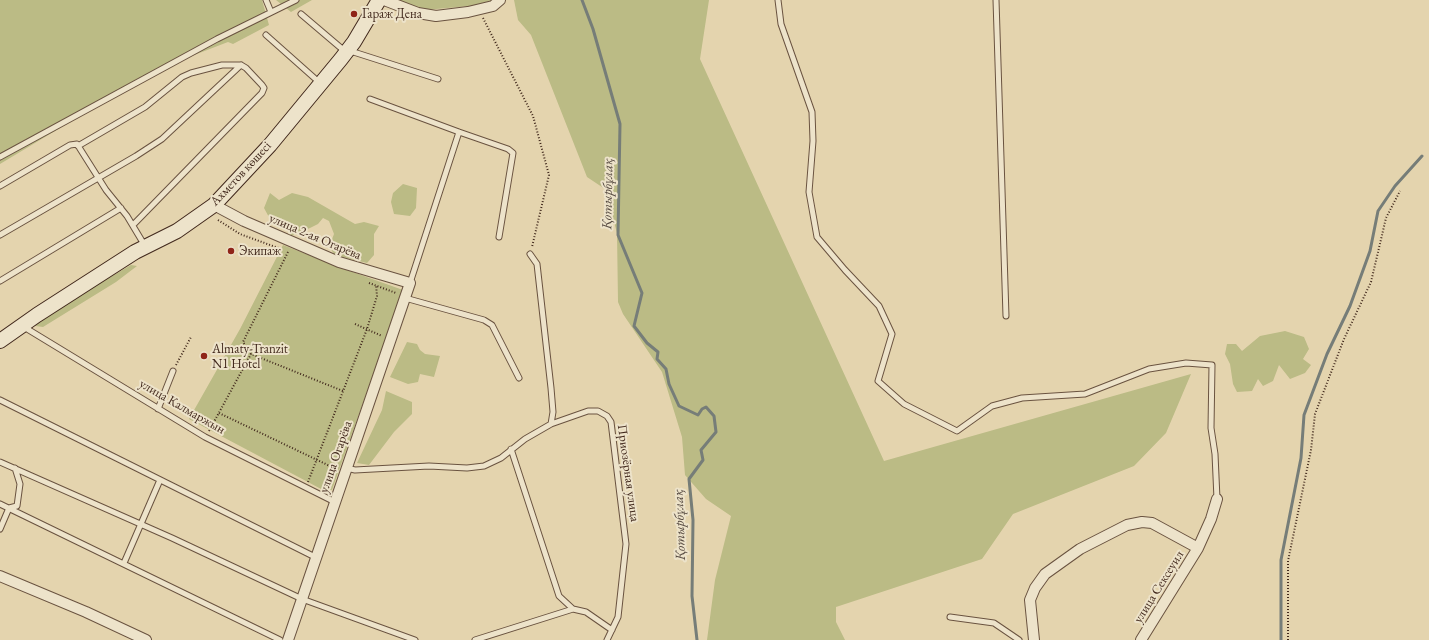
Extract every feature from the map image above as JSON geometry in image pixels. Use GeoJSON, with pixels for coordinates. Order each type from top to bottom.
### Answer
{"type":"FeatureCollection","features":[{"type":"Feature","properties":{"kind":"main road","name":"Ахметов көшесі"},"geometry":{"type":"LineString","coordinates":[[0,341],[145,247],[177,231],[214,205],[270,145],[348,50],[379,0]]}},
{"type":"Feature","properties":{"kind":"street"},"geometry":{"type":"LineString","coordinates":[[384,0],[418,13],[436,16],[479,10],[493,6],[500,0]]}},
{"type":"Feature","properties":{"kind":"street","name":"улица 2-ая Огарёва"},"geometry":{"type":"LineString","coordinates":[[214,205],[244,221],[339,262],[410,283]]}},
{"type":"Feature","properties":{"kind":"street","name":"улица Огарёва"},"geometry":{"type":"LineString","coordinates":[[288,640],[315,557],[335,502],[341,469],[391,340],[410,283]]}},
{"type":"Feature","properties":{"kind":"street","name":"улица Сексеуил"},"geometry":{"type":"LineString","coordinates":[[1141,640],[1198,548],[1211,519],[1216,499]]}},
{"type":"Feature","properties":{"kind":"street","name":"улица Сексеуил"},"geometry":{"type":"LineString","coordinates":[[1034,640],[1030,600],[1035,588],[1045,574],[1080,549],[1127,525],[1142,522],[1152,523],[1198,548]]}},
{"type":"Feature","properties":{"kind":"street"},"geometry":{"type":"LineString","coordinates":[[0,576],[86,612],[146,640]]}},
{"type":"Feature","properties":{"kind":"lane"},"geometry":{"type":"LineString","coordinates":[[266,0],[271,12]]}},
{"type":"Feature","properties":{"kind":"lane"},"geometry":{"type":"LineString","coordinates":[[0,157],[217,39],[296,0]]}},
{"type":"Feature","properties":{"kind":"lane"},"geometry":{"type":"LineString","coordinates":[[778,0],[782,24],[812,112],[813,141],[809,192],[817,237],[845,270],[879,306],[892,334],[878,381],[904,404],[957,430],[992,406],[1022,398],[1086,394],[1149,369],[1186,363],[1212,364],[1211,428],[1215,454],[1216,499]]}},
{"type":"Feature","properties":{"kind":"lane"},"geometry":{"type":"LineString","coordinates":[[996,0],[1006,316]]}},
{"type":"Feature","properties":{"kind":"lane"},"geometry":{"type":"LineString","coordinates":[[301,14],[333,43],[348,50],[438,79]]}},
{"type":"Feature","properties":{"kind":"lane"},"geometry":{"type":"LineString","coordinates":[[266,35],[320,84]]}},
{"type":"Feature","properties":{"kind":"lane"},"geometry":{"type":"LineString","coordinates":[[0,186],[70,145],[78,146],[145,107],[182,77],[222,65],[241,65],[246,68],[262,85],[264,91],[133,225]]}},
{"type":"Feature","properties":{"kind":"lane"},"geometry":{"type":"LineString","coordinates":[[0,234],[162,139],[241,65]]}},
{"type":"Feature","properties":{"kind":"lane"},"geometry":{"type":"LineString","coordinates":[[370,99],[508,149],[512,153],[499,238]]}},
{"type":"Feature","properties":{"kind":"lane"},"geometry":{"type":"LineString","coordinates":[[410,283],[459,132]]}},
{"type":"Feature","properties":{"kind":"lane"},"geometry":{"type":"LineString","coordinates":[[78,146],[98,177],[133,225],[145,247]]}},
{"type":"Feature","properties":{"kind":"lane"},"geometry":{"type":"LineString","coordinates":[[0,281],[121,208]]}},
{"type":"Feature","properties":{"kind":"lane"},"geometry":{"type":"LineString","coordinates":[[530,254],[536,264],[551,388],[553,412],[551,424]]}},
{"type":"Feature","properties":{"kind":"lane"},"geometry":{"type":"LineString","coordinates":[[405,298],[484,320],[492,325],[519,378]]}},
{"type":"Feature","properties":{"kind":"lane","name":"улица Калмаржын"},"geometry":{"type":"LineString","coordinates":[[21,326],[205,437],[335,502]]}},
{"type":"Feature","properties":{"kind":"lane"},"geometry":{"type":"LineString","coordinates":[[158,409],[172,371]]}},
{"type":"Feature","properties":{"kind":"lane"},"geometry":{"type":"LineString","coordinates":[[0,400],[315,557]]}},
{"type":"Feature","properties":{"kind":"lane","name":"Приозёрная улица"},"geometry":{"type":"LineString","coordinates":[[341,469],[355,470],[429,466],[467,468],[484,466],[501,458],[525,439],[551,424],[588,411],[598,411],[607,416],[610,422],[626,544],[618,617],[607,640]]}},
{"type":"Feature","properties":{"kind":"lane"},"geometry":{"type":"LineString","coordinates":[[511,450],[559,596],[573,610]]}},
{"type":"Feature","properties":{"kind":"lane"},"geometry":{"type":"LineString","coordinates":[[0,462],[140,524],[302,599],[414,640]]}},
{"type":"Feature","properties":{"kind":"lane"},"geometry":{"type":"LineString","coordinates":[[0,529],[10,508],[17,506],[20,484],[15,468]]}},
{"type":"Feature","properties":{"kind":"lane"},"geometry":{"type":"LineString","coordinates":[[124,563],[160,480]]}},
{"type":"Feature","properties":{"kind":"lane"},"geometry":{"type":"LineString","coordinates":[[0,504],[280,640]]}},
{"type":"Feature","properties":{"kind":"lane"},"geometry":{"type":"LineString","coordinates":[[475,640],[573,610],[586,612],[612,630]]}},
{"type":"Feature","properties":{"kind":"lane"},"geometry":{"type":"LineString","coordinates":[[950,617],[994,623],[1019,640]]}},
{"type":"Feature","properties":{"kind":"path"},"geometry":{"type":"LineString","coordinates":[[479,10],[533,116],[549,176],[530,254]]}},
{"type":"Feature","properties":{"kind":"path"},"geometry":{"type":"LineString","coordinates":[[1288,640],[1288,561],[1311,450],[1315,414],[1344,339],[1371,282],[1386,218],[1400,191]]}},
{"type":"Feature","properties":{"kind":"path"},"geometry":{"type":"LineString","coordinates":[[288,252],[244,342],[251,354],[343,391]]}},
{"type":"Feature","properties":{"kind":"path"},"geometry":{"type":"LineString","coordinates":[[306,488],[367,329],[376,296],[376,285]]}},
{"type":"Feature","properties":{"kind":"path"},"geometry":{"type":"LineString","coordinates":[[355,324],[391,340]]}},
{"type":"Feature","properties":{"kind":"path"},"geometry":{"type":"LineString","coordinates":[[172,371],[191,337]]}},
{"type":"Feature","properties":{"kind":"path"},"geometry":{"type":"LineString","coordinates":[[205,437],[251,354]]}},
{"type":"Feature","properties":{"kind":"path"},"geometry":{"type":"LineString","coordinates":[[219,412],[317,460],[341,469]]}},
{"type":"Feature","properties":{"kind":"green space"},"geometry":{"type":"Polygon","coordinates":[[[0,0],[262,0],[269,25],[233,44],[228,42],[189,57],[65,125],[0,164],[0,0]]]}},
{"type":"Feature","properties":{"kind":"green space"},"geometry":{"type":"Polygon","coordinates":[[[276,0],[312,0],[291,12],[276,0]]]}},
{"type":"Feature","properties":{"kind":"green space"},"geometry":{"type":"Polygon","coordinates":[[[398,0],[495,0],[491,4],[425,10],[398,0]]]}},
{"type":"Feature","properties":{"kind":"green space"},"geometry":{"type":"Polygon","coordinates":[[[514,0],[709,0],[700,59],[884,461],[1191,374],[1166,433],[1134,466],[1013,514],[982,559],[836,607],[836,622],[845,640],[707,640],[715,580],[731,516],[706,499],[685,475],[682,437],[662,372],[623,314],[618,302],[617,233],[605,189],[587,177],[531,35],[518,20],[514,0]]]}},
{"type":"Feature","properties":{"kind":"green space"},"geometry":{"type":"Polygon","coordinates":[[[403,184],[417,188],[416,208],[410,216],[394,214],[391,202],[393,193],[403,184]]]}},
{"type":"Feature","properties":{"kind":"green space"},"geometry":{"type":"Polygon","coordinates":[[[270,193],[279,200],[292,193],[308,197],[355,224],[364,222],[379,226],[374,234],[374,255],[367,263],[335,255],[329,247],[334,234],[329,221],[323,218],[318,224],[290,236],[284,223],[271,221],[264,208],[270,193]]]}},
{"type":"Feature","properties":{"kind":"green space"},"geometry":{"type":"Polygon","coordinates":[[[283,245],[403,290],[332,490],[323,490],[189,419],[240,329],[283,245]]]}},
{"type":"Feature","properties":{"kind":"green space"},"geometry":{"type":"Polygon","coordinates":[[[131,265],[137,266],[116,282],[43,327],[28,325],[131,265]]]}},
{"type":"Feature","properties":{"kind":"green space"},"geometry":{"type":"Polygon","coordinates":[[[1285,331],[1304,337],[1309,349],[1303,359],[1311,365],[1305,373],[1290,379],[1279,365],[1273,381],[1263,386],[1258,379],[1252,391],[1237,392],[1233,384],[1230,364],[1225,354],[1227,344],[1236,344],[1242,351],[1260,336],[1285,331]]]}},
{"type":"Feature","properties":{"kind":"green space"},"geometry":{"type":"Polygon","coordinates":[[[407,342],[417,344],[420,350],[425,354],[440,356],[434,377],[420,374],[418,382],[408,384],[390,377],[407,342]]]}},
{"type":"Feature","properties":{"kind":"green space"},"geometry":{"type":"Polygon","coordinates":[[[386,391],[412,402],[412,414],[394,432],[369,465],[357,463],[382,410],[386,391]]]}},
{"type":"Feature","properties":{"kind":"waterway","name":"Қотырбұлақ"},"geometry":{"type":"LineString","coordinates":[[582,0],[593,29],[620,124],[618,235],[642,293],[634,326],[647,343],[658,352],[657,359],[666,369],[669,384],[679,406],[698,415],[702,409],[706,407],[714,416],[716,432],[701,450],[703,460],[689,479],[693,520],[692,596],[697,640]]}},
{"type":"Feature","properties":{"kind":"waterway"},"geometry":{"type":"LineString","coordinates":[[1281,640],[1281,560],[1301,458],[1304,415],[1327,354],[1350,306],[1370,251],[1378,211],[1395,186],[1422,156]]}},
{"type":"Feature","properties":{"kind":"place","name":"Гараж Дена"},"geometry":{"type":"Point","coordinates":[354,14]}},
{"type":"Feature","properties":{"kind":"place","name":"Экипаж"},"geometry":{"type":"Point","coordinates":[231,251]}},
{"type":"Feature","properties":{"kind":"place","name":"Almaty-Tranzit N1 Hotel"},"geometry":{"type":"Point","coordinates":[204,356]}}]}
